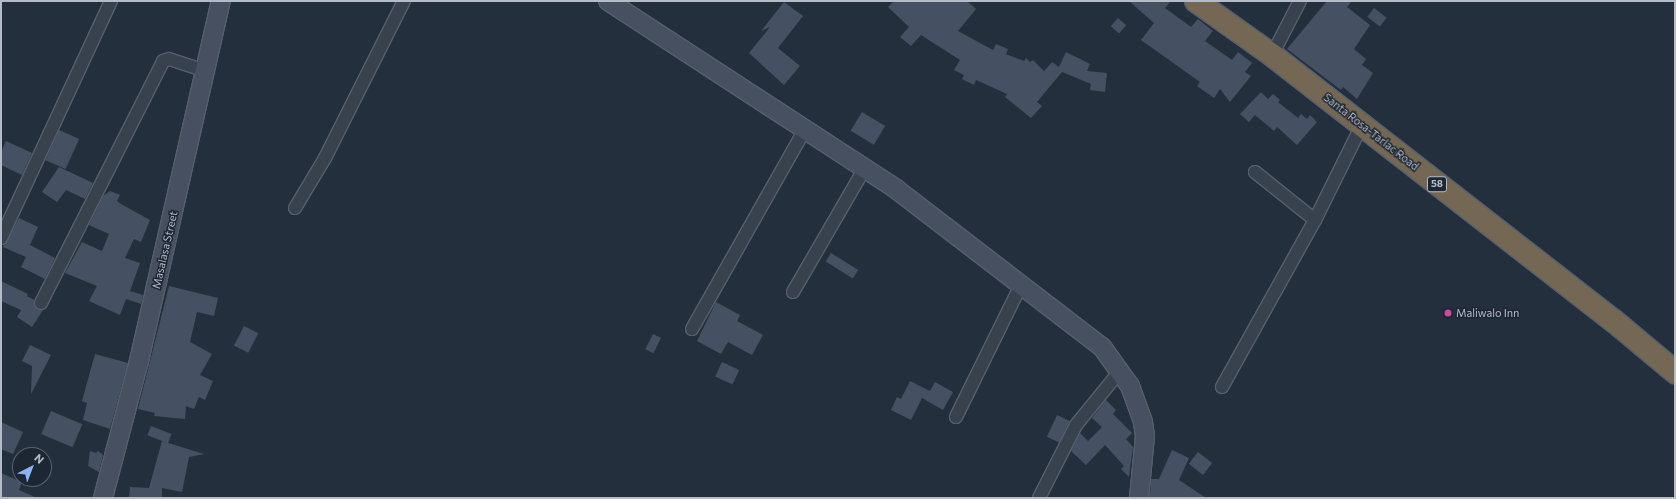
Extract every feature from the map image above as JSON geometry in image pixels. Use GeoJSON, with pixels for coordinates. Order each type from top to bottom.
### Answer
{"type":"FeatureCollection","features":[{"type":"Feature","properties":{"kind":"highway","name":"Santa Rosa-Tarlac Road"},"geometry":{"type":"LineString","coordinates":[[1196,1],[1272,55],[1614,321],[1675,372]]}},
{"type":"Feature","properties":{"kind":"street"},"geometry":{"type":"LineString","coordinates":[[1,238],[111,1]]}},
{"type":"Feature","properties":{"kind":"street","name":"Masalasa Street"},"geometry":{"type":"LineString","coordinates":[[104,498],[139,361],[220,1]]}},
{"type":"Feature","properties":{"kind":"street"},"geometry":{"type":"LineString","coordinates":[[295,208],[326,158],[404,1]]}},
{"type":"Feature","properties":{"kind":"street"},"geometry":{"type":"LineString","coordinates":[[608,1],[804,131],[864,168],[1102,347],[1120,371],[1135,396],[1144,429],[1139,498]]}},
{"type":"Feature","properties":{"kind":"street"},"geometry":{"type":"LineString","coordinates":[[1272,55],[1300,1]]}},
{"type":"Feature","properties":{"kind":"street"},"geometry":{"type":"LineString","coordinates":[[41,303],[163,60],[169,59],[205,71]]}},
{"type":"Feature","properties":{"kind":"street"},"geometry":{"type":"LineString","coordinates":[[1222,387],[1315,220],[1362,125]]}},
{"type":"Feature","properties":{"kind":"street"},"geometry":{"type":"LineString","coordinates":[[692,329],[804,131]]}},
{"type":"Feature","properties":{"kind":"street"},"geometry":{"type":"LineString","coordinates":[[793,292],[864,168]]}},
{"type":"Feature","properties":{"kind":"street"},"geometry":{"type":"LineString","coordinates":[[1255,172],[1315,220]]}},
{"type":"Feature","properties":{"kind":"street"},"geometry":{"type":"LineString","coordinates":[[956,417],[1021,285]]}},
{"type":"Feature","properties":{"kind":"street"},"geometry":{"type":"LineString","coordinates":[[1039,498],[1076,425],[1120,371]]}},
{"type":"Feature","properties":{"kind":"building"},"geometry":{"type":"Polygon","coordinates":[[[894,1],[967,1],[976,9],[958,31],[993,50],[996,44],[1008,49],[1006,54],[1024,61],[1026,58],[1030,62],[1033,60],[1044,71],[1052,62],[1059,67],[1066,52],[1090,64],[1087,71],[1107,73],[1105,92],[1090,90],[1091,84],[1062,72],[1037,102],[1042,106],[1031,118],[1005,97],[1007,94],[976,80],[974,85],[962,79],[964,75],[954,70],[960,60],[921,35],[911,46],[900,37],[909,27],[888,7],[894,1]]]}},
{"type":"Feature","properties":{"kind":"building"},"geometry":{"type":"Polygon","coordinates":[[[1129,1],[1171,1],[1165,8],[1191,27],[1198,19],[1213,31],[1205,41],[1232,60],[1238,52],[1252,63],[1245,72],[1251,76],[1230,102],[1220,89],[1214,98],[1197,86],[1200,82],[1141,40],[1154,23],[1129,1]]]}},
{"type":"Feature","properties":{"kind":"building"},"geometry":{"type":"Polygon","coordinates":[[[1327,1],[1352,1],[1347,7],[1370,25],[1354,49],[1366,59],[1362,65],[1373,73],[1357,99],[1343,87],[1341,90],[1287,49],[1327,1]]]}},
{"type":"Feature","properties":{"kind":"building"},"geometry":{"type":"Polygon","coordinates":[[[784,2],[803,16],[778,48],[800,66],[784,85],[749,53],[770,27],[761,31],[784,2]]]}},
{"type":"Feature","properties":{"kind":"building"},"geometry":{"type":"Polygon","coordinates":[[[1374,8],[1387,18],[1380,27],[1367,17],[1374,8]]]}},
{"type":"Feature","properties":{"kind":"building"},"geometry":{"type":"Polygon","coordinates":[[[1118,18],[1126,25],[1119,34],[1111,26],[1118,18]]]}},
{"type":"Feature","properties":{"kind":"building"},"geometry":{"type":"Polygon","coordinates":[[[1261,92],[1268,99],[1273,94],[1280,100],[1278,102],[1298,118],[1301,114],[1307,119],[1310,115],[1317,122],[1297,145],[1277,127],[1274,131],[1255,115],[1249,122],[1240,114],[1261,92]]]}},
{"type":"Feature","properties":{"kind":"building"},"geometry":{"type":"Polygon","coordinates":[[[862,112],[885,126],[874,145],[851,131],[862,112]]]}},
{"type":"Feature","properties":{"kind":"building"},"geometry":{"type":"Polygon","coordinates":[[[59,130],[79,139],[66,169],[46,160],[59,130]]]}},
{"type":"Feature","properties":{"kind":"building"},"geometry":{"type":"Polygon","coordinates":[[[6,141],[32,153],[22,175],[1,165],[1,152],[6,141]]]}},
{"type":"Feature","properties":{"kind":"building"},"geometry":{"type":"Polygon","coordinates":[[[59,167],[93,183],[85,199],[66,190],[57,202],[42,192],[59,167]]]}},
{"type":"Feature","properties":{"kind":"building"},"geometry":{"type":"Polygon","coordinates":[[[110,191],[120,195],[117,201],[121,204],[150,220],[141,242],[134,239],[125,258],[140,263],[130,291],[143,295],[141,304],[126,299],[120,315],[89,301],[97,286],[65,273],[82,242],[102,251],[109,234],[89,225],[103,196],[110,191]]]}},
{"type":"Feature","properties":{"kind":"building"},"geometry":{"type":"Polygon","coordinates":[[[19,218],[38,227],[30,245],[55,258],[45,279],[21,267],[26,257],[3,247],[19,218]]]}},
{"type":"Feature","properties":{"kind":"building"},"geometry":{"type":"Polygon","coordinates":[[[831,253],[858,270],[853,278],[826,261],[831,253]]]}},
{"type":"Feature","properties":{"kind":"building"},"geometry":{"type":"Polygon","coordinates":[[[1,281],[28,294],[27,296],[34,300],[35,307],[43,310],[32,327],[17,317],[21,310],[1,301],[1,281]]]}},
{"type":"Feature","properties":{"kind":"building"},"geometry":{"type":"Polygon","coordinates":[[[169,286],[218,298],[214,316],[197,312],[190,342],[212,354],[200,375],[213,381],[205,400],[199,397],[194,409],[186,406],[185,419],[154,416],[155,413],[138,409],[169,286]]]}},
{"type":"Feature","properties":{"kind":"building"},"geometry":{"type":"Polygon","coordinates":[[[716,302],[740,315],[737,321],[763,335],[752,355],[728,342],[721,354],[697,341],[716,302]]]}},
{"type":"Feature","properties":{"kind":"building"},"geometry":{"type":"Polygon","coordinates":[[[244,326],[258,333],[248,353],[234,346],[244,326]]]}},
{"type":"Feature","properties":{"kind":"building"},"geometry":{"type":"Polygon","coordinates":[[[653,334],[661,338],[653,353],[645,349],[653,334]]]}},
{"type":"Feature","properties":{"kind":"building"},"geometry":{"type":"Polygon","coordinates":[[[30,345],[51,355],[31,394],[32,366],[22,361],[30,345]]]}},
{"type":"Feature","properties":{"kind":"building"},"geometry":{"type":"Polygon","coordinates":[[[95,354],[128,363],[110,429],[83,420],[87,403],[82,401],[95,354]]]}},
{"type":"Feature","properties":{"kind":"building"},"geometry":{"type":"Polygon","coordinates":[[[722,362],[739,370],[732,385],[715,377],[722,362]]]}},
{"type":"Feature","properties":{"kind":"building"},"geometry":{"type":"Polygon","coordinates":[[[910,381],[930,391],[935,382],[953,392],[943,410],[922,398],[911,420],[891,410],[897,397],[901,399],[910,381]]]}},
{"type":"Feature","properties":{"kind":"building"},"geometry":{"type":"Polygon","coordinates":[[[1106,400],[1116,410],[1113,414],[1132,433],[1126,439],[1133,447],[1129,477],[1121,469],[1124,466],[1105,445],[1086,465],[1071,451],[1080,433],[1088,441],[1102,427],[1092,418],[1106,400]]]}},
{"type":"Feature","properties":{"kind":"building"},"geometry":{"type":"Polygon","coordinates":[[[51,411],[82,424],[73,447],[41,434],[51,411]]]}},
{"type":"Feature","properties":{"kind":"building"},"geometry":{"type":"Polygon","coordinates":[[[1057,415],[1070,421],[1060,443],[1047,437],[1057,415]]]}},
{"type":"Feature","properties":{"kind":"building"},"geometry":{"type":"Polygon","coordinates":[[[1,422],[23,432],[16,447],[12,447],[12,454],[1,449],[1,422]]]}},
{"type":"Feature","properties":{"kind":"building"},"geometry":{"type":"Polygon","coordinates":[[[151,426],[172,434],[168,443],[147,435],[151,426]]]}},
{"type":"Feature","properties":{"kind":"building"},"geometry":{"type":"Polygon","coordinates":[[[162,441],[204,454],[189,457],[182,492],[162,488],[162,498],[129,498],[130,487],[149,488],[162,441]]]}},
{"type":"Feature","properties":{"kind":"building"},"geometry":{"type":"Polygon","coordinates":[[[1172,450],[1189,458],[1179,480],[1206,498],[1150,497],[1151,479],[1159,479],[1172,450]]]}},
{"type":"Feature","properties":{"kind":"building"},"geometry":{"type":"Polygon","coordinates":[[[90,451],[96,453],[98,451],[103,455],[99,472],[88,466],[90,451]]]}},
{"type":"Feature","properties":{"kind":"building"},"geometry":{"type":"Polygon","coordinates":[[[1198,452],[1212,463],[1203,475],[1189,464],[1198,452]]]}},
{"type":"Feature","properties":{"kind":"building"},"geometry":{"type":"Polygon","coordinates":[[[1,473],[12,478],[12,487],[20,487],[19,490],[37,498],[1,498],[1,473]]]}},
{"type":"Feature","properties":{"kind":"place","name":"Maliwalo Inn"},"geometry":{"type":"Point","coordinates":[1448,313]}}]}
